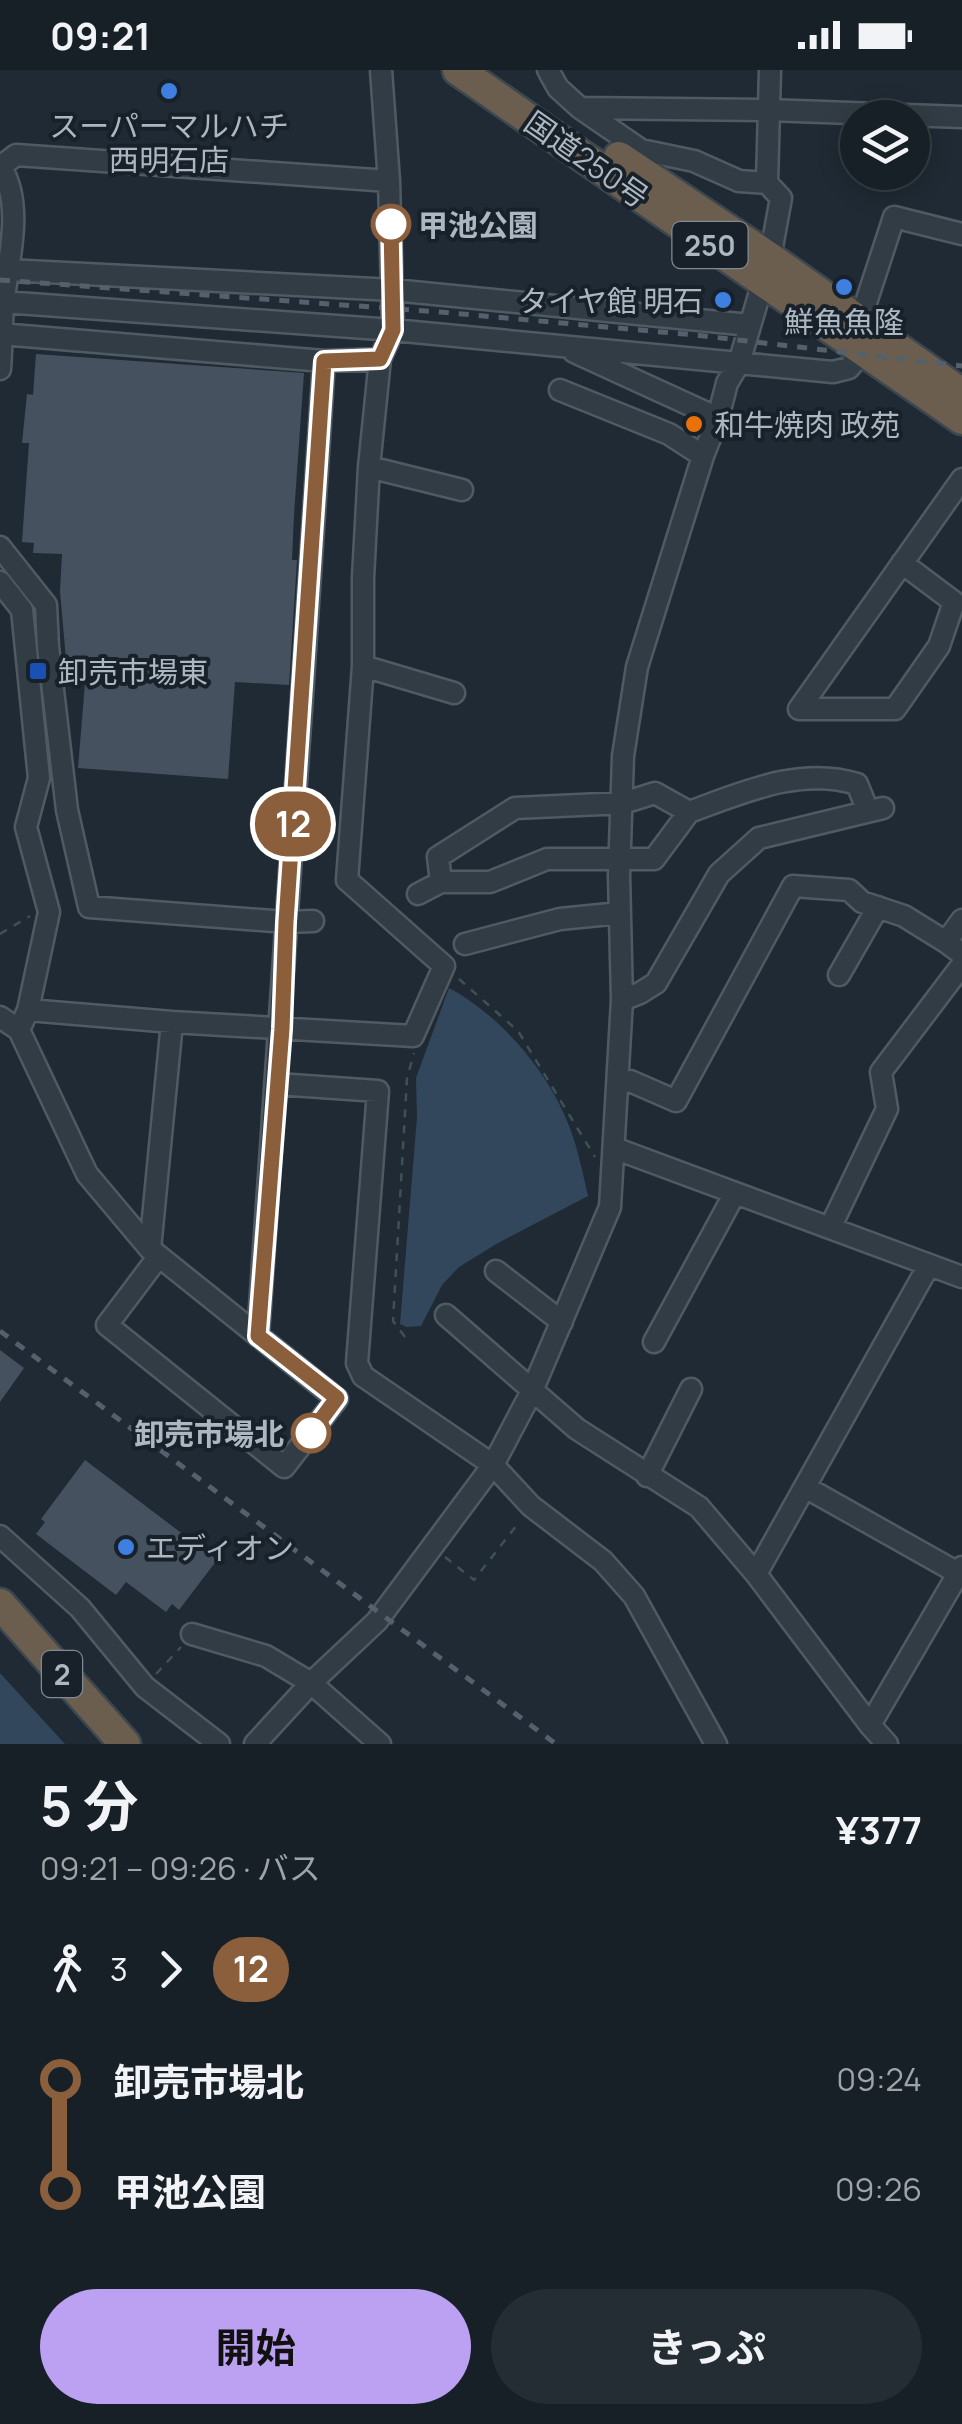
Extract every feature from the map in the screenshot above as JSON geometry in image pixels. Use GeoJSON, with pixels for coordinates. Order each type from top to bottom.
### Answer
{"type":"FeatureCollection","features":[{"type":"Feature","properties":{"kind":"highway","name":"国道250号"},"geometry":{"type":"LineString","coordinates":[[458,70],[766,269]]}},
{"type":"Feature","properties":{"kind":"highway","name":"国道250号"},"geometry":{"type":"LineString","coordinates":[[491,70],[862,336],[962,418]]}},
{"type":"Feature","properties":{"kind":"highway","name":"国道250号"},"geometry":{"type":"LineString","coordinates":[[862,336],[962,394]]}},
{"type":"Feature","properties":{"kind":"highway","name":"2"},"geometry":{"type":"LineString","coordinates":[[0,1604],[125,1744]]}},
{"type":"Feature","properties":{"kind":"street"},"geometry":{"type":"LineString","coordinates":[[28,1010],[413,1036],[444,966],[347,880],[363,666],[369,467],[380,359],[393,330],[381,70]]}},
{"type":"Feature","properties":{"kind":"street"},"geometry":{"type":"LineString","coordinates":[[255,1744],[377,1621],[494,1465],[532,1392],[610,1207],[622,1000],[623,756],[637,667],[727,382],[740,363],[781,198],[767,183],[739,181],[694,161],[641,150],[580,108],[558,88],[548,70]]}},
{"type":"Feature","properties":{"kind":"street"},"geometry":{"type":"LineString","coordinates":[[767,183],[770,70]]}},
{"type":"Feature","properties":{"kind":"street"},"geometry":{"type":"LineString","coordinates":[[580,108],[962,118]]}},
{"type":"Feature","properties":{"kind":"street"},"geometry":{"type":"LineString","coordinates":[[0,369],[13,213],[9,180],[0,166],[16,155],[389,181]]}},
{"type":"Feature","properties":{"kind":"street"},"geometry":{"type":"LineString","coordinates":[[3,302],[393,330],[833,372],[849,368],[862,336],[894,217],[962,234]]}},
{"type":"Feature","properties":{"kind":"street"},"geometry":{"type":"LineString","coordinates":[[8,270],[394,290],[750,325]]}},
{"type":"Feature","properties":{"kind":"street"},"geometry":{"type":"LineString","coordinates":[[1,335],[324,361],[380,359]]}},
{"type":"Feature","properties":{"kind":"street"},"geometry":{"type":"LineString","coordinates":[[559,346],[718,418]]}},
{"type":"Feature","properties":{"kind":"street"},"geometry":{"type":"LineString","coordinates":[[258,1336],[282,1029],[324,361]]}},
{"type":"Feature","properties":{"kind":"street"},"geometry":{"type":"LineString","coordinates":[[560,390],[669,434],[703,456]]}},
{"type":"Feature","properties":{"kind":"street"},"geometry":{"type":"LineString","coordinates":[[369,467],[462,490]]}},
{"type":"Feature","properties":{"kind":"street"},"geometry":{"type":"LineString","coordinates":[[902,562],[954,602],[938,646],[895,709],[799,709],[902,562],[962,479]]}},
{"type":"Feature","properties":{"kind":"street"},"geometry":{"type":"LineString","coordinates":[[0,546],[46,605],[67,810],[89,907],[286,922],[313,920]]}},
{"type":"Feature","properties":{"kind":"street"},"geometry":{"type":"LineString","coordinates":[[0,582],[22,610],[39,778],[26,827],[49,912],[28,1010],[19,1030]]}},
{"type":"Feature","properties":{"kind":"street"},"geometry":{"type":"LineString","coordinates":[[363,666],[454,693]]}},
{"type":"Feature","properties":{"kind":"street"},"geometry":{"type":"LineString","coordinates":[[418,894],[442,882],[490,882],[546,860],[654,859],[688,812],[777,781],[837,777],[857,784],[876,810],[759,838],[719,874],[656,984],[622,1000]]}},
{"type":"Feature","properties":{"kind":"street"},"geometry":{"type":"LineString","coordinates":[[442,882],[438,856],[515,808],[623,802],[655,793],[688,812]]}},
{"type":"Feature","properties":{"kind":"street"},"geometry":{"type":"LineString","coordinates":[[618,1083],[630,1081],[676,1101],[793,886],[849,890],[862,902],[904,916],[954,948],[962,920]]}},
{"type":"Feature","properties":{"kind":"street"},"geometry":{"type":"LineString","coordinates":[[839,975],[878,908]]}},
{"type":"Feature","properties":{"kind":"street"},"geometry":{"type":"LineString","coordinates":[[465,944],[560,920],[620,913]]}},
{"type":"Feature","properties":{"kind":"street"},"geometry":{"type":"LineString","coordinates":[[830,1228],[887,1109],[881,1072],[962,965]]}},
{"type":"Feature","properties":{"kind":"street"},"geometry":{"type":"LineString","coordinates":[[0,1017],[19,1030],[87,1174],[155,1252],[337,1398]]}},
{"type":"Feature","properties":{"kind":"street"},"geometry":{"type":"LineString","coordinates":[[172,1022],[155,1252],[108,1325],[284,1467],[337,1398],[363,1376]]}},
{"type":"Feature","properties":{"kind":"street"},"geometry":{"type":"LineString","coordinates":[[277,1084],[378,1091],[357,1363],[363,1376],[494,1465],[531,1506],[603,1561],[634,1596],[716,1744]]}},
{"type":"Feature","properties":{"kind":"street"},"geometry":{"type":"LineString","coordinates":[[614,1148],[962,1277]]}},
{"type":"Feature","properties":{"kind":"street"},"geometry":{"type":"LineString","coordinates":[[654,1342],[736,1193]]}},
{"type":"Feature","properties":{"kind":"street"},"geometry":{"type":"LineString","coordinates":[[756,1574],[929,1265]]}},
{"type":"Feature","properties":{"kind":"street"},"geometry":{"type":"LineString","coordinates":[[496,1270],[562,1322]]}},
{"type":"Feature","properties":{"kind":"street"},"geometry":{"type":"LineString","coordinates":[[446,1314],[577,1429],[699,1508],[756,1574],[887,1744]]}},
{"type":"Feature","properties":{"kind":"street"},"geometry":{"type":"LineString","coordinates":[[647,1476],[691,1389]]}},
{"type":"Feature","properties":{"kind":"street"},"geometry":{"type":"LineString","coordinates":[[805,1487],[960,1570],[870,1726]]}},
{"type":"Feature","properties":{"kind":"street"},"geometry":{"type":"LineString","coordinates":[[0,1536],[80,1608],[145,1687],[219,1744]]}},
{"type":"Feature","properties":{"kind":"street"},"geometry":{"type":"LineString","coordinates":[[192,1634],[266,1656],[311,1684],[380,1744]]}},
{"type":"Feature","properties":{"kind":"path"},"geometry":{"type":"LineString","coordinates":[[0,934],[32,915]]}},
{"type":"Feature","properties":{"kind":"path"},"geometry":{"type":"LineString","coordinates":[[444,966],[518,1031],[596,1158],[612,1170]]}},
{"type":"Feature","properties":{"kind":"path"},"geometry":{"type":"LineString","coordinates":[[405,1338],[393,1320],[407,1078],[415,1048],[413,1036]]}},
{"type":"Feature","properties":{"kind":"path"},"geometry":{"type":"LineString","coordinates":[[432,1547],[474,1580],[531,1506]]}},
{"type":"Feature","properties":{"kind":"path"},"geometry":{"type":"LineString","coordinates":[[145,1687],[192,1634]]}},
{"type":"Feature","properties":{"kind":"water"},"geometry":{"type":"Polygon","coordinates":[[[449,988],[490,1016],[542,1075],[567,1120],[588,1196],[459,1267],[442,1285],[421,1326],[407,1327],[400,1324],[417,1117],[416,1078],[449,988]]]}},
{"type":"Feature","properties":{"kind":"water"},"geometry":{"type":"Polygon","coordinates":[[[0,1673],[65,1744],[0,1744],[0,1673]]]}},
{"type":"Feature","properties":{"kind":"building"},"geometry":{"type":"Polygon","coordinates":[[[36,354],[304,373],[294,514],[292,560],[297,560],[289,685],[235,682],[228,779],[78,768],[86,671],[67,671],[60,591],[62,554],[33,553],[34,543],[22,542],[29,443],[22,443],[27,394],[33,395],[36,354]]]}},
{"type":"Feature","properties":{"kind":"building"},"geometry":{"type":"Polygon","coordinates":[[[0,1350],[24,1368],[0,1402],[0,1350]]]}},
{"type":"Feature","properties":{"kind":"building","name":"エディオン"},"geometry":{"type":"Polygon","coordinates":[[[85,1460],[217,1560],[179,1610],[172,1604],[166,1612],[126,1582],[116,1595],[36,1534],[45,1522],[41,1519],[85,1460]]]}},
{"type":"Feature","properties":{"kind":"railway"},"geometry":{"type":"LineString","coordinates":[[0,280],[440,312],[695,335],[962,366]]}},
{"type":"Feature","properties":{"kind":"railway"},"geometry":{"type":"LineString","coordinates":[[0,1331],[556,1744]]}},
{"type":"Feature","properties":{"kind":"bus line","name":"12"},"geometry":{"type":"LineString","coordinates":[[311,1433],[337,1398],[258,1336],[282,1029],[324,361],[380,359],[393,330],[391,224]]}},
{"type":"Feature","properties":{"kind":"place","name":"スーパーマルハチ 西明石店"},"geometry":{"type":"Point","coordinates":[169,91]}},
{"type":"Feature","properties":{"kind":"place","name":"甲池公園"},"geometry":{"type":"Point","coordinates":[391,224]}},
{"type":"Feature","properties":{"kind":"place","name":"鮮魚魚隆"},"geometry":{"type":"Point","coordinates":[844,287]}},
{"type":"Feature","properties":{"kind":"place","name":"タイヤ館 明石"},"geometry":{"type":"Point","coordinates":[723,300]}},
{"type":"Feature","properties":{"kind":"place","name":"和牛焼肉 政苑"},"geometry":{"type":"Point","coordinates":[694,424]}},
{"type":"Feature","properties":{"kind":"place","name":"卸売市場東"},"geometry":{"type":"Point","coordinates":[38,671]}},
{"type":"Feature","properties":{"kind":"place","name":"卸売市場北"},"geometry":{"type":"Point","coordinates":[311,1433]}},
{"type":"Feature","properties":{"kind":"place","name":"エディオン"},"geometry":{"type":"Point","coordinates":[126,1547]}}]}
